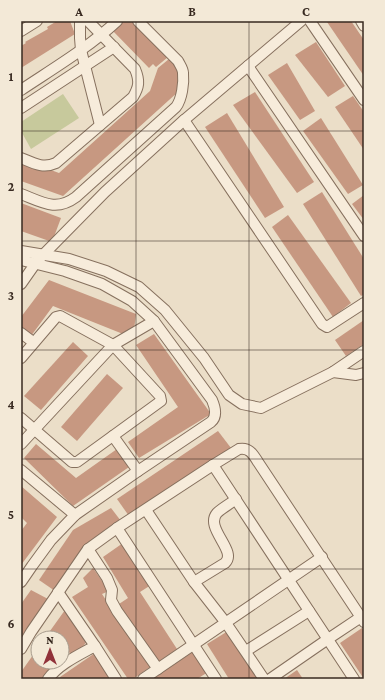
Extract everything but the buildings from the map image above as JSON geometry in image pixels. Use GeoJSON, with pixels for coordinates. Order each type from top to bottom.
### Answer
{"type":"FeatureCollection","features":[{"type":"Feature","properties":{"kind":"street"},"geometry":{"type":"LineString","coordinates":[[21,31],[37,21]]}},
{"type":"Feature","properties":{"kind":"street"},"geometry":{"type":"LineString","coordinates":[[80,21],[81,50],[100,125]]}},
{"type":"Feature","properties":{"kind":"street"},"geometry":{"type":"LineString","coordinates":[[21,158],[39,165],[52,165],[133,97],[137,90],[138,76],[135,69],[88,21]]}},
{"type":"Feature","properties":{"kind":"street"},"geometry":{"type":"LineString","coordinates":[[21,90],[102,35],[117,21]]}},
{"type":"Feature","properties":{"kind":"street"},"geometry":{"type":"LineString","coordinates":[[21,194],[52,205],[61,205],[69,202],[179,103],[182,94],[182,67],[178,61],[138,21]]}},
{"type":"Feature","properties":{"kind":"street"},"geometry":{"type":"LineString","coordinates":[[21,284],[42,255],[105,192],[184,120],[301,21]]}},
{"type":"Feature","properties":{"kind":"street"},"geometry":{"type":"LineString","coordinates":[[310,21],[364,100]]}},
{"type":"Feature","properties":{"kind":"street"},"geometry":{"type":"LineString","coordinates":[[361,21],[364,26]]}},
{"type":"Feature","properties":{"kind":"street"},"geometry":{"type":"LineString","coordinates":[[21,108],[114,47]]}},
{"type":"Feature","properties":{"kind":"street"},"geometry":{"type":"LineString","coordinates":[[248,66],[364,236]]}},
{"type":"Feature","properties":{"kind":"street"},"geometry":{"type":"LineString","coordinates":[[184,120],[322,324],[327,327],[364,303]]}},
{"type":"Feature","properties":{"kind":"street"},"geometry":{"type":"LineString","coordinates":[[21,251],[69,259],[106,271],[138,287],[165,310],[204,358],[229,395],[242,404],[261,408],[333,372],[364,352]]}},
{"type":"Feature","properties":{"kind":"street"},"geometry":{"type":"LineString","coordinates":[[21,260],[65,271],[102,284],[132,301],[154,321],[212,400],[216,410],[214,420],[138,471],[75,516],[51,540],[21,582]]}},
{"type":"Feature","properties":{"kind":"street"},"geometry":{"type":"LineString","coordinates":[[21,358],[33,342],[56,317],[60,316],[114,345],[160,396],[161,401],[77,462],[72,462],[21,418]]}},
{"type":"Feature","properties":{"kind":"street"},"geometry":{"type":"LineString","coordinates":[[21,444],[114,345],[154,321]]}},
{"type":"Feature","properties":{"kind":"street"},"geometry":{"type":"LineString","coordinates":[[21,333],[33,342]]}},
{"type":"Feature","properties":{"kind":"street"},"geometry":{"type":"LineString","coordinates":[[333,372],[356,375],[364,373]]}},
{"type":"Feature","properties":{"kind":"street"},"geometry":{"type":"LineString","coordinates":[[113,436],[138,471]]}},
{"type":"Feature","properties":{"kind":"street"},"geometry":{"type":"LineString","coordinates":[[21,649],[88,549],[117,528],[213,465],[243,448],[251,452],[322,557],[362,620],[328,639],[270,679]]}},
{"type":"Feature","properties":{"kind":"street"},"geometry":{"type":"LineString","coordinates":[[213,465],[354,679]]}},
{"type":"Feature","properties":{"kind":"street"},"geometry":{"type":"LineString","coordinates":[[21,470],[75,516]]}},
{"type":"Feature","properties":{"kind":"street"},"geometry":{"type":"LineString","coordinates":[[194,582],[228,560],[229,556],[214,524],[217,514],[236,499]]}},
{"type":"Feature","properties":{"kind":"street"},"geometry":{"type":"LineString","coordinates":[[146,510],[194,582],[226,622],[264,679]]}},
{"type":"Feature","properties":{"kind":"street"},"geometry":{"type":"LineString","coordinates":[[117,528],[193,644],[211,677]]}},
{"type":"Feature","properties":{"kind":"street"},"geometry":{"type":"LineString","coordinates":[[88,549],[107,578],[112,590],[111,600],[117,611],[158,669]]}},
{"type":"Feature","properties":{"kind":"street"},"geometry":{"type":"LineString","coordinates":[[143,679],[322,557]]}},
{"type":"Feature","properties":{"kind":"street"},"geometry":{"type":"LineString","coordinates":[[58,592],[116,679]]}},
{"type":"Feature","properties":{"kind":"street"},"geometry":{"type":"LineString","coordinates":[[246,651],[309,611]]}},
{"type":"Feature","properties":{"kind":"street"},"geometry":{"type":"LineString","coordinates":[[48,679],[56,670],[95,646]]}},
{"type":"Feature","properties":{"kind":"green space"},"geometry":{"type":"Polygon","coordinates":[[[63,94],[79,118],[31,149],[21,131],[21,122],[63,94]]]}}]}
